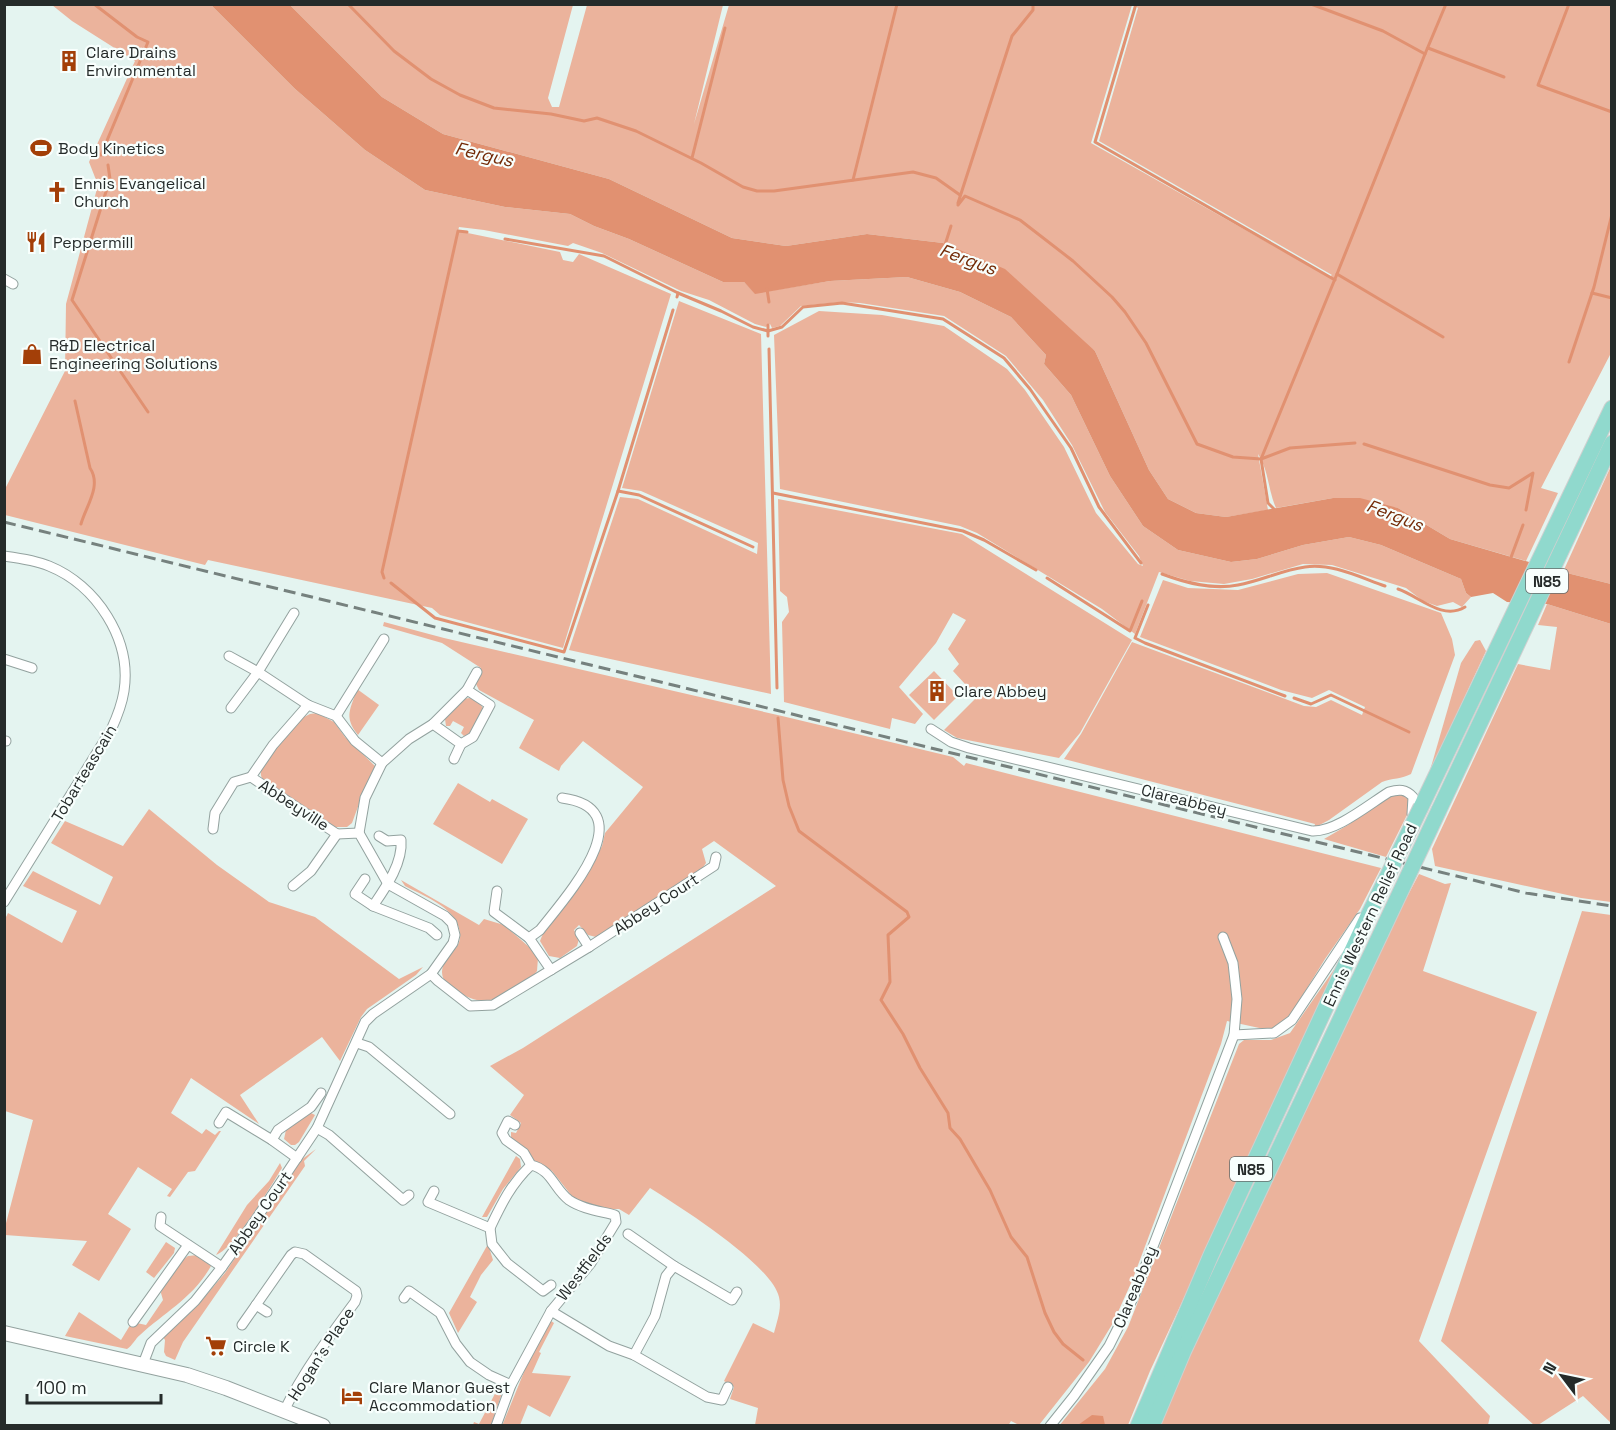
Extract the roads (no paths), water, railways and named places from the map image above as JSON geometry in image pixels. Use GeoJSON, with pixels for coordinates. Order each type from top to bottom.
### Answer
{"type":"FeatureCollection","features":[{"type":"Feature","properties":{"kind":"main road","name":"Ennis Western Relief Road"},"geometry":{"type":"LineString","coordinates":[[1152,1425],[1184,1350],[1511,661],[1611,408]]}},
{"type":"Feature","properties":{"kind":"main road","name":"Ennis Western Relief Road"},"geometry":{"type":"LineString","coordinates":[[1138,1425],[1211,1255],[1365,915],[1494,653],[1577,498],[1611,443]]}},
{"type":"Feature","properties":{"kind":"main road"},"geometry":{"type":"LineString","coordinates":[[4,1334],[187,1375],[323,1425]]}},
{"type":"Feature","properties":{"kind":"street","name":"Tobarteascain"},"geometry":{"type":"LineString","coordinates":[[4,556],[48,565],[66,573],[83,587],[99,604],[115,630],[120,640],[125,671],[120,708],[111,730],[4,902]]}},
{"type":"Feature","properties":{"kind":"street"},"geometry":{"type":"LineString","coordinates":[[231,708],[258,672],[294,613]]}},
{"type":"Feature","properties":{"kind":"street"},"geometry":{"type":"LineString","coordinates":[[336,716],[384,639]]}},
{"type":"Feature","properties":{"kind":"street"},"geometry":{"type":"LineString","coordinates":[[229,656],[308,705],[336,716],[355,741],[382,763]]}},
{"type":"Feature","properties":{"kind":"street"},"geometry":{"type":"LineString","coordinates":[[4,658],[32,668]]}},
{"type":"Feature","properties":{"kind":"street"},"geometry":{"type":"LineString","coordinates":[[388,884],[359,833],[365,798],[382,763],[409,739],[433,724],[467,690],[477,672]]}},
{"type":"Feature","properties":{"kind":"street"},"geometry":{"type":"LineString","coordinates":[[454,759],[461,744],[472,737],[490,705],[467,690]]}},
{"type":"Feature","properties":{"kind":"street","name":"Abbeyville"},"geometry":{"type":"LineString","coordinates":[[213,829],[215,813],[234,782],[250,777],[273,745],[308,705]]}},
{"type":"Feature","properties":{"kind":"street"},"geometry":{"type":"LineString","coordinates":[[433,724],[461,744]]}},
{"type":"Feature","properties":{"kind":"street","name":"Clareabbey"},"geometry":{"type":"LineString","coordinates":[[931,729],[951,742],[969,748],[1312,831],[1332,828],[1389,792],[1398,789],[1408,792],[1413,797],[1417,810]]}},
{"type":"Feature","properties":{"kind":"street","name":"Abbeyville"},"geometry":{"type":"LineString","coordinates":[[250,777],[337,834],[359,833]]}},
{"type":"Feature","properties":{"kind":"street"},"geometry":{"type":"LineString","coordinates":[[530,938],[540,930],[580,875],[596,847],[600,832],[598,817],[589,806],[576,800],[562,798]]}},
{"type":"Feature","properties":{"kind":"street","name":"Abbeyville"},"geometry":{"type":"LineString","coordinates":[[293,886],[311,871],[337,834]]}},
{"type":"Feature","properties":{"kind":"street"},"geometry":{"type":"LineString","coordinates":[[373,906],[388,884],[402,852],[401,840],[387,841],[379,836]]}},
{"type":"Feature","properties":{"kind":"street","name":"Abbey Court"},"geometry":{"type":"LineString","coordinates":[[431,974],[470,1006],[493,1005],[590,947],[714,866],[716,857]]}},
{"type":"Feature","properties":{"kind":"street"},"geometry":{"type":"LineString","coordinates":[[365,879],[355,894],[373,906],[429,928],[438,935]]}},
{"type":"Feature","properties":{"kind":"street","name":"Abbey Court"},"geometry":{"type":"LineString","coordinates":[[143,1365],[151,1343],[195,1301],[222,1267],[317,1128],[365,1022],[431,974],[453,943],[455,934],[452,923],[445,916],[388,884]]}},
{"type":"Feature","properties":{"kind":"street"},"geometry":{"type":"LineString","coordinates":[[497,891],[494,912],[530,938],[551,970]]}},
{"type":"Feature","properties":{"kind":"street"},"geometry":{"type":"LineString","coordinates":[[1234,1035],[1274,1033],[1292,1020],[1365,915]]}},
{"type":"Feature","properties":{"kind":"street"},"geometry":{"type":"LineString","coordinates":[[580,933],[590,947]]}},
{"type":"Feature","properties":{"kind":"street","name":"Clareabbey"},"geometry":{"type":"LineString","coordinates":[[1050,1425],[1074,1396],[1109,1346],[1134,1296],[1234,1035],[1237,999],[1233,963],[1223,936]]}},
{"type":"Feature","properties":{"kind":"street"},"geometry":{"type":"LineString","coordinates":[[357,1043],[369,1047],[450,1114]]}},
{"type":"Feature","properties":{"kind":"street"},"geometry":{"type":"LineString","coordinates":[[272,1140],[278,1130],[311,1107],[321,1093]]}},
{"type":"Feature","properties":{"kind":"street","name":"Abbey Court"},"geometry":{"type":"LineString","coordinates":[[219,1123],[226,1112],[297,1158]]}},
{"type":"Feature","properties":{"kind":"street","name":"Westfields"},"geometry":{"type":"LineString","coordinates":[[496,1425],[511,1385],[551,1311],[591,1263],[616,1222],[615,1215],[571,1201],[548,1173],[540,1167],[531,1165],[524,1153],[506,1140],[502,1133],[508,1121],[515,1125]]}},
{"type":"Feature","properties":{"kind":"street"},"geometry":{"type":"LineString","coordinates":[[317,1128],[329,1135],[403,1200],[409,1195]]}},
{"type":"Feature","properties":{"kind":"street"},"geometry":{"type":"LineString","coordinates":[[434,1191],[428,1202],[490,1228],[517,1179],[531,1165]]}},
{"type":"Feature","properties":{"kind":"street","name":"Abbey Court"},"geometry":{"type":"LineString","coordinates":[[161,1217],[160,1226],[222,1267]]}},
{"type":"Feature","properties":{"kind":"street","name":"Westfields"},"geometry":{"type":"LineString","coordinates":[[490,1228],[492,1244],[507,1263],[543,1291],[551,1285]]}},
{"type":"Feature","properties":{"kind":"street","name":"Westfields"},"geometry":{"type":"LineString","coordinates":[[628,1234],[674,1266],[732,1300],[737,1292]]}},
{"type":"Feature","properties":{"kind":"street"},"geometry":{"type":"LineString","coordinates":[[133,1322],[188,1245]]}},
{"type":"Feature","properties":{"kind":"street","name":"Hogan's Place"},"geometry":{"type":"LineString","coordinates":[[242,1325],[295,1252],[304,1254],[356,1293],[355,1302],[314,1358],[292,1393],[284,1411]]}},
{"type":"Feature","properties":{"kind":"street"},"geometry":{"type":"LineString","coordinates":[[634,1354],[655,1316],[666,1276],[674,1266]]}},
{"type":"Feature","properties":{"kind":"street"},"geometry":{"type":"LineString","coordinates":[[404,1298],[409,1291],[440,1313],[456,1344],[470,1362],[489,1375],[511,1385]]}},
{"type":"Feature","properties":{"kind":"street"},"geometry":{"type":"LineString","coordinates":[[256,1305],[267,1312]]}},
{"type":"Feature","properties":{"kind":"street","name":"Westfields"},"geometry":{"type":"LineString","coordinates":[[551,1311],[609,1346],[634,1354],[706,1397],[722,1400],[728,1387]]}},
{"type":"Feature","properties":{"kind":"water","name":"Fergus"},"geometry":{"type":"Polygon","coordinates":[[[211,5],[290,5],[382,97],[443,134],[609,179],[732,238],[786,246],[867,234],[943,243],[1005,269],[1095,351],[1149,470],[1168,499],[1196,513],[1226,517],[1333,498],[1360,498],[1398,508],[1450,539],[1611,584],[1611,624],[1547,604],[1507,602],[1493,593],[1471,597],[1466,593],[1461,579],[1381,545],[1349,537],[1303,545],[1257,559],[1231,562],[1178,550],[1143,526],[1110,476],[1071,395],[1044,364],[1046,355],[1011,317],[960,292],[907,277],[830,281],[755,294],[744,282],[723,282],[570,214],[505,207],[425,190],[365,150],[294,88],[211,5]]]}},
{"type":"Feature","properties":{"kind":"water"},"geometry":{"type":"Polygon","coordinates":[[[1092,1415],[1103,1416],[1105,1425],[1078,1425],[1092,1415]]]}},
{"type":"Feature","properties":{"kind":"waterway"},"geometry":{"type":"LineString","coordinates":[[94,4],[137,37],[148,42],[101,155]]}},
{"type":"Feature","properties":{"kind":"waterway"},"geometry":{"type":"LineString","coordinates":[[348,4],[394,51],[431,79],[460,95],[494,108],[551,114],[584,121],[597,118],[636,131],[743,187],[757,191],[774,191],[913,172],[936,178],[960,195]]}},
{"type":"Feature","properties":{"kind":"waterway"},"geometry":{"type":"LineString","coordinates":[[853,180],[897,4]]}},
{"type":"Feature","properties":{"kind":"waterway"},"geometry":{"type":"LineString","coordinates":[[958,203],[1012,36],[1033,10],[1033,4]]}},
{"type":"Feature","properties":{"kind":"waterway"},"geometry":{"type":"LineString","coordinates":[[1136,4],[1095,142],[1335,280]]}},
{"type":"Feature","properties":{"kind":"waterway"},"geometry":{"type":"LineString","coordinates":[[1311,4],[1383,31],[1425,54],[1337,274]]}},
{"type":"Feature","properties":{"kind":"waterway"},"geometry":{"type":"LineString","coordinates":[[1425,54],[1446,4]]}},
{"type":"Feature","properties":{"kind":"waterway"},"geometry":{"type":"LineString","coordinates":[[1569,4],[1538,85],[1612,112]]}},
{"type":"Feature","properties":{"kind":"waterway"},"geometry":{"type":"LineString","coordinates":[[692,158],[725,28]]}},
{"type":"Feature","properties":{"kind":"waterway"},"geometry":{"type":"LineString","coordinates":[[1428,48],[1504,77]]}},
{"type":"Feature","properties":{"kind":"waterway"},"geometry":{"type":"LineString","coordinates":[[108,165],[110,179],[72,300],[148,412]]}},
{"type":"Feature","properties":{"kind":"waterway"},"geometry":{"type":"LineString","coordinates":[[958,205],[965,196],[1020,220],[1073,261],[1112,297],[1146,343],[1197,444],[1233,457],[1261,459],[1268,503],[1275,510]]}},
{"type":"Feature","properties":{"kind":"waterway"},"geometry":{"type":"LineString","coordinates":[[1569,362],[1594,287],[1612,214]]}},
{"type":"Feature","properties":{"kind":"waterway","name":"Fergus"},"geometry":{"type":"LineString","coordinates":[[944,248],[951,226]]}},
{"type":"Feature","properties":{"kind":"waterway"},"geometry":{"type":"LineString","coordinates":[[384,578],[382,572],[458,231],[467,232]]}},
{"type":"Feature","properties":{"kind":"waterway"},"geometry":{"type":"LineString","coordinates":[[505,239],[604,256],[678,293]]}},
{"type":"Feature","properties":{"kind":"waterway"},"geometry":{"type":"LineString","coordinates":[[1261,459],[1337,274],[1443,337]]}},
{"type":"Feature","properties":{"kind":"waterway"},"geometry":{"type":"LineString","coordinates":[[767,289],[769,302]]}},
{"type":"Feature","properties":{"kind":"waterway"},"geometry":{"type":"LineString","coordinates":[[677,297],[678,293],[753,327],[768,331],[782,327],[803,307],[842,303],[943,319],[1004,358],[1030,389],[1071,448],[1099,507],[1141,563]]}},
{"type":"Feature","properties":{"kind":"waterway"},"geometry":{"type":"LineString","coordinates":[[1592,293],[1612,298]]}},
{"type":"Feature","properties":{"kind":"waterway"},"geometry":{"type":"LineString","coordinates":[[391,583],[435,618],[564,652],[618,491],[673,310]]}},
{"type":"Feature","properties":{"kind":"waterway"},"geometry":{"type":"LineString","coordinates":[[768,325],[768,336]]}},
{"type":"Feature","properties":{"kind":"waterway"},"geometry":{"type":"LineString","coordinates":[[769,349],[777,688]]}},
{"type":"Feature","properties":{"kind":"waterway"},"geometry":{"type":"LineString","coordinates":[[75,401],[94,482],[92,496],[81,524]]}},
{"type":"Feature","properties":{"kind":"waterway"},"geometry":{"type":"LineString","coordinates":[[1261,459],[1290,448],[1355,443]]}},
{"type":"Feature","properties":{"kind":"waterway"},"geometry":{"type":"LineString","coordinates":[[1364,444],[1490,485],[1509,488],[1533,473],[1526,510]]}},
{"type":"Feature","properties":{"kind":"waterway"},"geometry":{"type":"LineString","coordinates":[[618,491],[639,495],[753,547]]}},
{"type":"Feature","properties":{"kind":"waterway"},"geometry":{"type":"LineString","coordinates":[[773,493],[963,531],[984,540],[1036,570]]}},
{"type":"Feature","properties":{"kind":"waterway"},"geometry":{"type":"LineString","coordinates":[[1510,560],[1523,525]]}},
{"type":"Feature","properties":{"kind":"waterway"},"geometry":{"type":"LineString","coordinates":[[1162,574],[1199,585],[1219,587],[1247,583],[1296,568],[1315,566],[1345,572],[1385,586]]}},
{"type":"Feature","properties":{"kind":"waterway"},"geometry":{"type":"LineString","coordinates":[[1047,578],[1130,631],[1142,601]]}},
{"type":"Feature","properties":{"kind":"waterway"},"geometry":{"type":"LineString","coordinates":[[1398,589],[1439,609],[1456,611],[1465,607]]}},
{"type":"Feature","properties":{"kind":"waterway"},"geometry":{"type":"LineString","coordinates":[[1148,605],[1135,638],[1285,696]]}},
{"type":"Feature","properties":{"kind":"waterway"},"geometry":{"type":"LineString","coordinates":[[1294,698],[1311,704],[1331,695],[1409,732]]}},
{"type":"Feature","properties":{"kind":"waterway"},"geometry":{"type":"LineString","coordinates":[[778,718],[783,780],[789,806],[799,831],[907,912],[909,917],[888,935],[890,982],[881,1000],[948,1113],[950,1128],[960,1139],[990,1190],[1011,1237],[1027,1257],[1045,1313],[1054,1332],[1063,1344],[1083,1360]]}},
{"type":"Feature","properties":{"kind":"railway"},"geometry":{"type":"LineString","coordinates":[[4,522],[1526,893],[1612,906]]}},
{"type":"Feature","properties":{"kind":"place","name":"Clare Drains Environmental"},"geometry":{"type":"Point","coordinates":[69,61]}},
{"type":"Feature","properties":{"kind":"place","name":"Body Kinetics"},"geometry":{"type":"Point","coordinates":[41,148]}},
{"type":"Feature","properties":{"kind":"place","name":"Ennis Evangelical Church"},"geometry":{"type":"Point","coordinates":[57,192]}},
{"type":"Feature","properties":{"kind":"place","name":"Peppermill"},"geometry":{"type":"Point","coordinates":[36,242]}},
{"type":"Feature","properties":{"kind":"place","name":"R&D Electrical Engineering Solutions"},"geometry":{"type":"Point","coordinates":[32,354]}},
{"type":"Feature","properties":{"kind":"place","name":"Clare Abbey"},"geometry":{"type":"Point","coordinates":[937,691]}},
{"type":"Feature","properties":{"kind":"place","name":"Circle K"},"geometry":{"type":"Point","coordinates":[216,1346]}},
{"type":"Feature","properties":{"kind":"place","name":"Clare Manor Guest Accommodation"},"geometry":{"type":"Point","coordinates":[352,1396]}}]}
